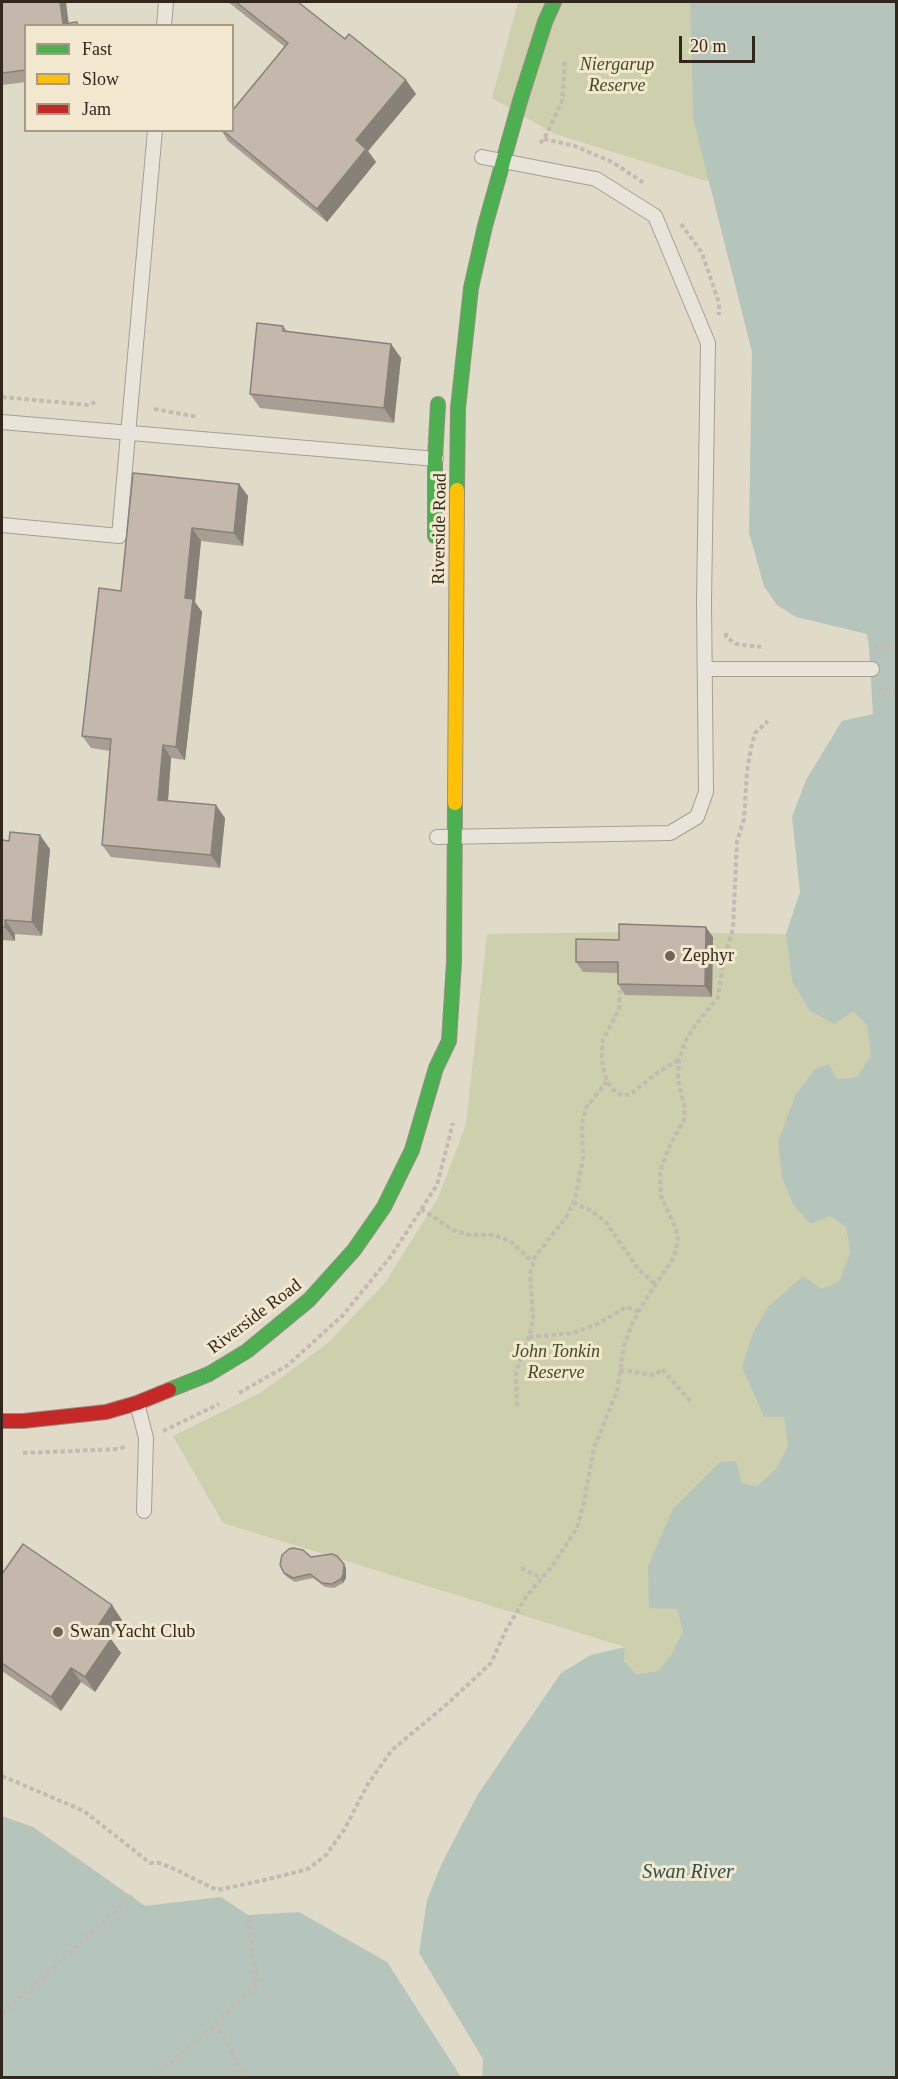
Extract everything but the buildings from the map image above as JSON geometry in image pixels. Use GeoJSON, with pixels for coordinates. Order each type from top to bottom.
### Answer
{"type":"FeatureCollection","features":[{"type":"Feature","properties":{"kind":"street","name":"Riverside Road"},"geometry":{"type":"LineString","coordinates":[[2,1421],[23,1421],[106,1412],[137,1403],[209,1374],[247,1351],[289,1318],[328,1281],[354,1250],[384,1207],[412,1150],[436,1068],[449,1041],[454,962],[458,408],[463,349],[471,288],[485,226],[510,162],[520,101],[545,22],[554,2]]}},
{"type":"Feature","properties":{"kind":"street","name":"Riverside Road"},"geometry":{"type":"LineString","coordinates":[[436,553],[435,459],[439,386]]}},
{"type":"Feature","properties":{"kind":"street","name":"Riverside Road"},"geometry":{"type":"LineString","coordinates":[[431,1041],[436,1068]]}},
{"type":"Feature","properties":{"kind":"lane"},"geometry":{"type":"LineString","coordinates":[[164,24],[166,2]]}},
{"type":"Feature","properties":{"kind":"lane"},"geometry":{"type":"LineString","coordinates":[[2,525],[119,536],[155,132]]}},
{"type":"Feature","properties":{"kind":"lane"},"geometry":{"type":"LineString","coordinates":[[437,837],[670,833],[696,817],[706,792],[704,602],[708,343],[655,216],[596,179],[482,157]]}},
{"type":"Feature","properties":{"kind":"lane"},"geometry":{"type":"LineString","coordinates":[[2,422],[459,461]]}},
{"type":"Feature","properties":{"kind":"lane"},"geometry":{"type":"LineString","coordinates":[[705,669],[872,669]]}},
{"type":"Feature","properties":{"kind":"lane"},"geometry":{"type":"LineString","coordinates":[[137,1403],[146,1438],[144,1511]]}},
{"type":"Feature","properties":{"kind":"path"},"geometry":{"type":"LineString","coordinates":[[510,162],[544,139],[562,101],[566,57]]}},
{"type":"Feature","properties":{"kind":"path"},"geometry":{"type":"LineString","coordinates":[[2,397],[89,405],[95,402]]}},
{"type":"Feature","properties":{"kind":"path"},"geometry":{"type":"LineString","coordinates":[[154,409],[200,417]]}},
{"type":"Feature","properties":{"kind":"path"},"geometry":{"type":"LineString","coordinates":[[870,647],[897,647]]}},
{"type":"Feature","properties":{"kind":"path"},"geometry":{"type":"LineString","coordinates":[[872,688],[897,689]]}},
{"type":"Feature","properties":{"kind":"path"},"geometry":{"type":"LineString","coordinates":[[2,1776],[84,1811],[150,1863],[170,1867],[217,1890],[308,1869],[326,1855],[344,1830],[368,1784],[392,1750],[447,1705],[491,1663],[506,1630],[526,1597],[554,1565],[577,1528],[585,1502],[594,1448],[617,1391],[624,1346],[638,1311],[674,1257],[678,1241],[676,1229],[661,1196],[660,1172],[668,1149],[684,1120],[685,1108],[678,1080],[679,1060],[693,1027],[718,997],[724,958],[733,928],[737,841],[744,819],[747,771],[755,733],[768,721]]}},
{"type":"Feature","properties":{"kind":"path"},"geometry":{"type":"LineString","coordinates":[[620,990],[619,1010],[603,1039],[602,1062],[607,1081],[612,1089],[623,1096],[632,1093],[657,1073],[679,1060]]}},
{"type":"Feature","properties":{"kind":"path"},"geometry":{"type":"LineString","coordinates":[[517,1406],[516,1372],[529,1337],[533,1318],[530,1274],[535,1257],[567,1216],[573,1203],[583,1158],[582,1125],[585,1109],[607,1081]]}},
{"type":"Feature","properties":{"kind":"path"},"geometry":{"type":"LineString","coordinates":[[236,1395],[288,1365],[343,1315],[391,1256],[437,1185],[455,1116]]}},
{"type":"Feature","properties":{"kind":"path"},"geometry":{"type":"LineString","coordinates":[[573,1203],[590,1210],[605,1221],[639,1270],[655,1284]]}},
{"type":"Feature","properties":{"kind":"path"},"geometry":{"type":"LineString","coordinates":[[421,1209],[453,1230],[469,1235],[494,1235],[510,1242],[534,1262]]}},
{"type":"Feature","properties":{"kind":"path"},"geometry":{"type":"LineString","coordinates":[[529,1337],[573,1333],[597,1324],[626,1307],[638,1311]]}},
{"type":"Feature","properties":{"kind":"path"},"geometry":{"type":"LineString","coordinates":[[620,1370],[654,1374],[662,1369],[691,1402]]}},
{"type":"Feature","properties":{"kind":"path"},"geometry":{"type":"LineString","coordinates":[[20,1453],[120,1449],[226,1401]]}},
{"type":"Feature","properties":{"kind":"path"},"geometry":{"type":"LineString","coordinates":[[521,1568],[542,1578]]}},
{"type":"Feature","properties":{"kind":"path"},"geometry":{"type":"LineString","coordinates":[[2,2013],[132,1896]]}},
{"type":"Feature","properties":{"kind":"path"},"geometry":{"type":"LineString","coordinates":[[153,2078],[257,1984],[248,1915]]}},
{"type":"Feature","properties":{"kind":"path"},"geometry":{"type":"LineString","coordinates":[[216,2023],[246,2078]]}},
{"type":"Feature","properties":{"kind":"green space","name":"Niergarup Reserve"},"geometry":{"type":"Polygon","coordinates":[[[518,2],[690,2],[693,118],[710,182],[555,134],[492,98],[518,2]]]}},
{"type":"Feature","properties":{"kind":"green space","name":"John Tonkin Reserve"},"geometry":{"type":"Polygon","coordinates":[[[625,932],[786,934],[792,981],[852,1010],[867,1025],[871,1056],[858,1077],[836,1079],[830,1216],[846,1227],[850,1253],[839,1281],[822,1289],[784,1417],[788,1446],[776,1469],[758,1486],[742,1483],[649,1608],[677,1608],[683,1631],[671,1655],[658,1671],[635,1674],[624,1661],[625,1647],[223,1523],[173,1436],[260,1393],[328,1343],[385,1283],[438,1198],[466,1124],[487,934],[625,932]]]}},
{"type":"Feature","properties":{"kind":"water","name":"Swan River"},"geometry":{"type":"Polygon","coordinates":[[[690,2],[896,2],[896,2077],[482,2077],[483,2059],[419,1953],[427,1900],[442,1863],[478,1794],[561,1673],[591,1655],[625,1647],[624,1661],[636,1674],[658,1671],[671,1655],[683,1631],[677,1609],[649,1608],[648,1566],[673,1509],[720,1462],[736,1461],[742,1483],[757,1486],[776,1469],[788,1446],[784,1417],[764,1417],[742,1367],[753,1333],[768,1307],[803,1276],[822,1289],[839,1281],[850,1253],[846,1227],[830,1216],[810,1224],[793,1204],[782,1177],[778,1142],[795,1096],[815,1069],[829,1064],[837,1079],[857,1077],[871,1056],[867,1025],[853,1011],[835,1024],[810,1011],[792,981],[786,934],[800,892],[792,817],[806,780],[842,721],[873,714],[867,634],[796,617],[777,605],[764,586],[749,533],[752,352],[693,118],[690,2]]]}},
{"type":"Feature","properties":{"kind":"water"},"geometry":{"type":"Polygon","coordinates":[[[2,1816],[33,1827],[145,1906],[221,1897],[248,1915],[299,1912],[387,1962],[461,2077],[2,2077],[2,1816]]]}},
{"type":"Feature","properties":{"kind":"traffic: fast"},"geometry":{"type":"LineString","coordinates":[[457,490],[458,408],[471,288],[485,226],[520,101],[545,22],[554,2]]}},
{"type":"Feature","properties":{"kind":"traffic: fast"},"geometry":{"type":"LineString","coordinates":[[435,536],[438,404]]}},
{"type":"Feature","properties":{"kind":"traffic: fast"},"geometry":{"type":"LineString","coordinates":[[169,1390],[209,1374],[247,1351],[309,1300],[354,1250],[384,1207],[412,1150],[436,1068],[449,1041],[454,962],[455,803]]}},
{"type":"Feature","properties":{"kind":"traffic: slow"},"geometry":{"type":"LineString","coordinates":[[455,803],[457,490]]}},
{"type":"Feature","properties":{"kind":"traffic: jam"},"geometry":{"type":"LineString","coordinates":[[2,1421],[23,1421],[106,1412],[169,1390]]}},
{"type":"Feature","properties":{"kind":"place","name":"Zephyr"},"geometry":{"type":"Point","coordinates":[670,956]}},
{"type":"Feature","properties":{"kind":"place","name":"Swan Yacht Club"},"geometry":{"type":"Point","coordinates":[58,1632]}}]}
